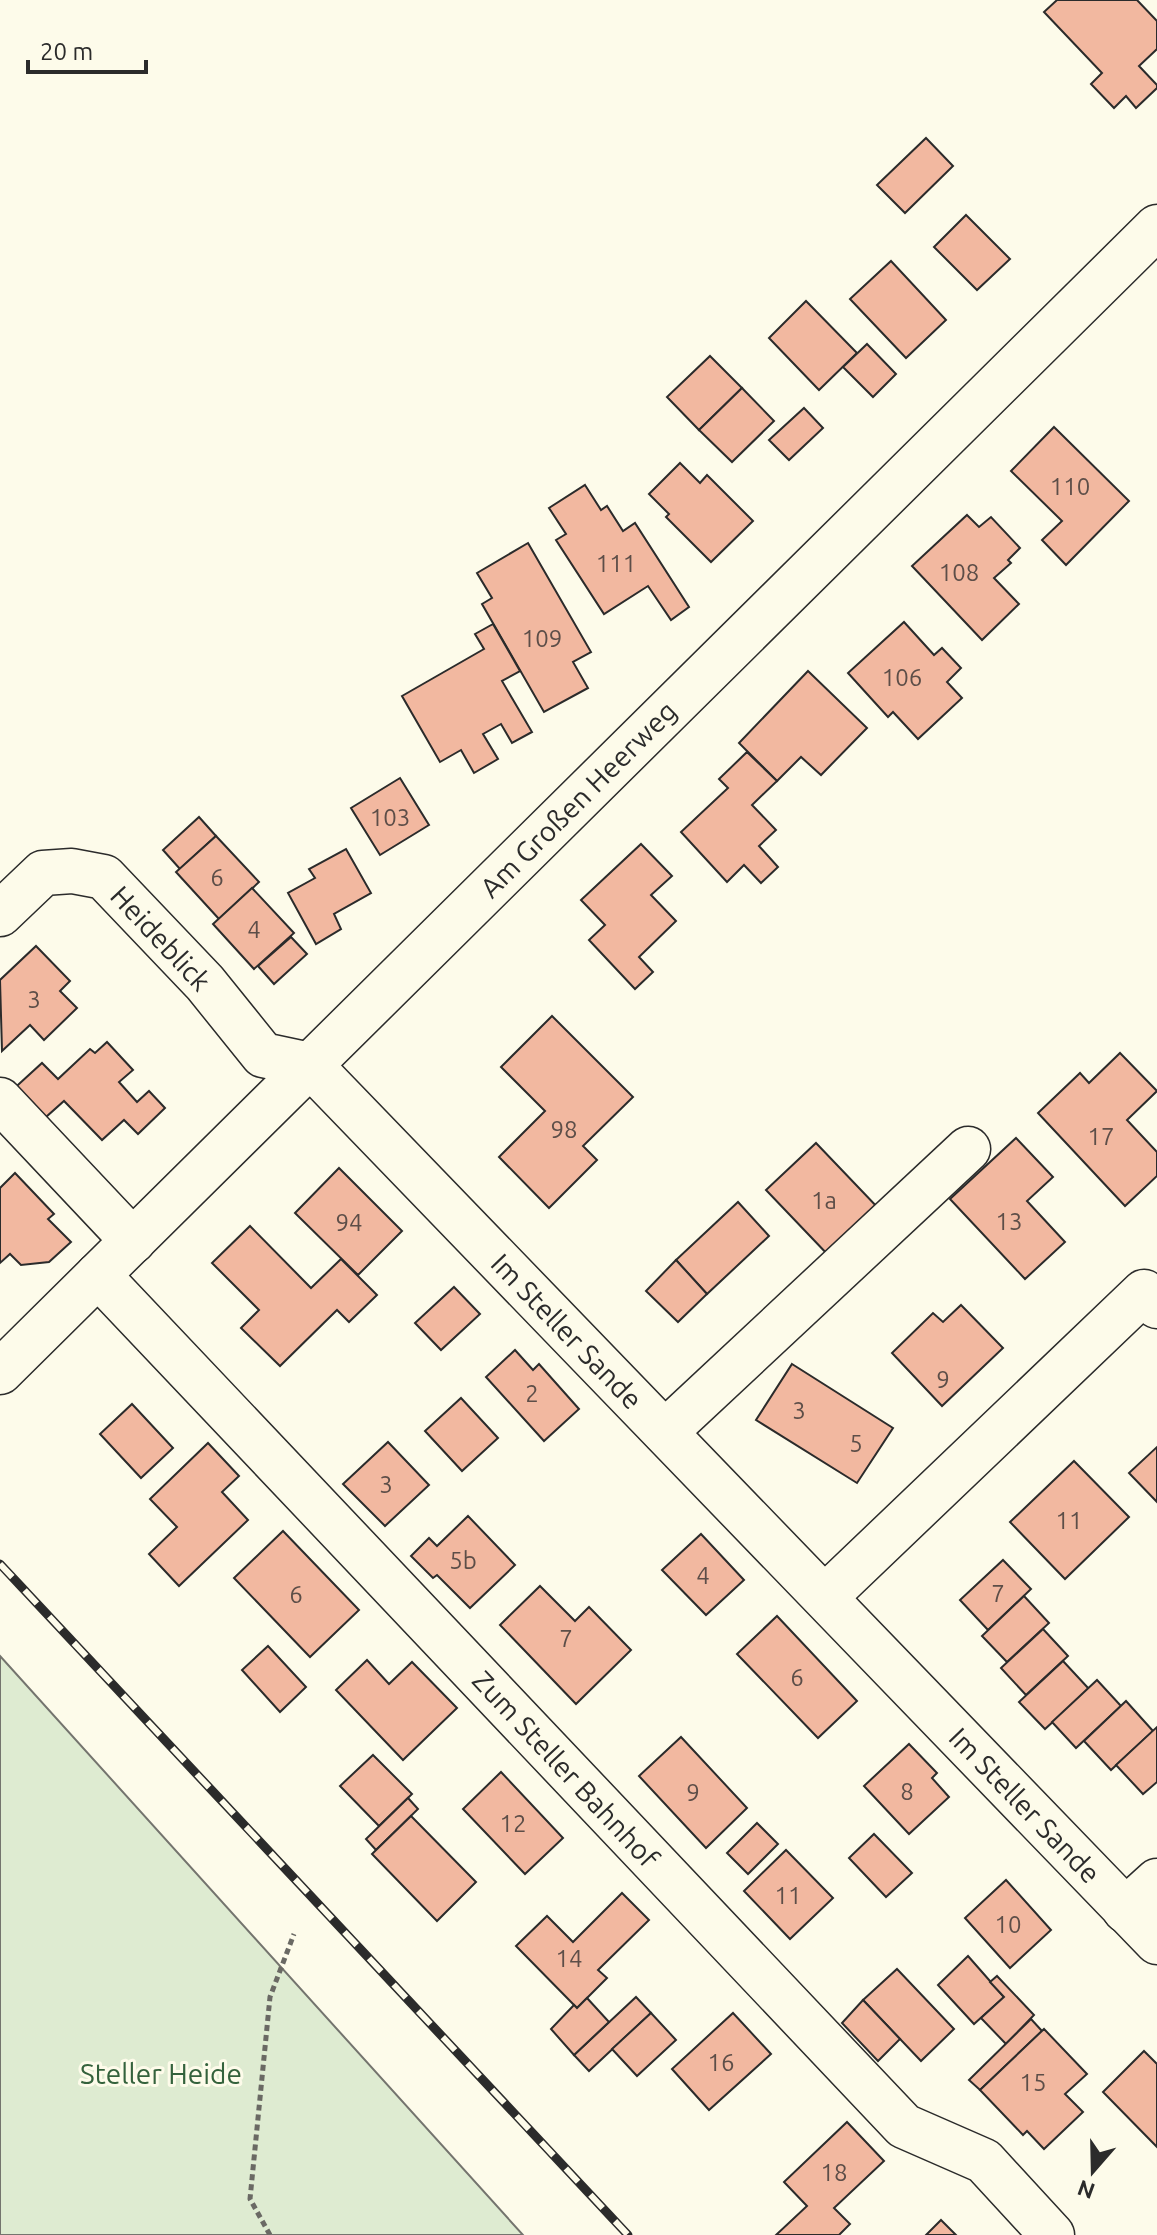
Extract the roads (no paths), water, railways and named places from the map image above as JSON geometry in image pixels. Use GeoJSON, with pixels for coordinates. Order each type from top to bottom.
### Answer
{"type":"FeatureCollection","features":[{"type":"Feature","properties":{"kind":"street","name":"Am Großen Heerweg"},"geometry":{"type":"LineString","coordinates":[[0,1372],[1157,227]]}},
{"type":"Feature","properties":{"kind":"street","name":"Heideblick"},"geometry":{"type":"LineString","coordinates":[[0,914],[43,873],[72,871],[104,877],[205,983],[263,1055],[310,1065]]}},
{"type":"Feature","properties":{"kind":"street","name":"Im Steller Sande"},"geometry":{"type":"LineString","coordinates":[[310,1065],[1157,1942]]}},
{"type":"Feature","properties":{"kind":"street"},"geometry":{"type":"LineString","coordinates":[[0,1100],[133,1241]]}},
{"type":"Feature","properties":{"kind":"street"},"geometry":{"type":"LineString","coordinates":[[665,1432],[968,1149]]}},
{"type":"Feature","properties":{"kind":"street","name":"Zum Steller Bahnhof"},"geometry":{"type":"LineString","coordinates":[[98,1275],[904,2126],[984,2161],[1052,2235]]}},
{"type":"Feature","properties":{"kind":"street"},"geometry":{"type":"LineString","coordinates":[[825,1597],[1144,1292],[1157,1306]]}},
{"type":"Feature","properties":{"kind":"street"},"geometry":{"type":"LineString","coordinates":[[1125,1910],[1157,1881]]}},
{"type":"Feature","properties":{"kind":"railway"},"geometry":{"type":"LineString","coordinates":[[0,1564],[628,2235]]}},
{"type":"Feature","properties":{"kind":"park label","name":"Steller Heide"},"geometry":{"type":"Point","coordinates":[161,2073]}}]}
